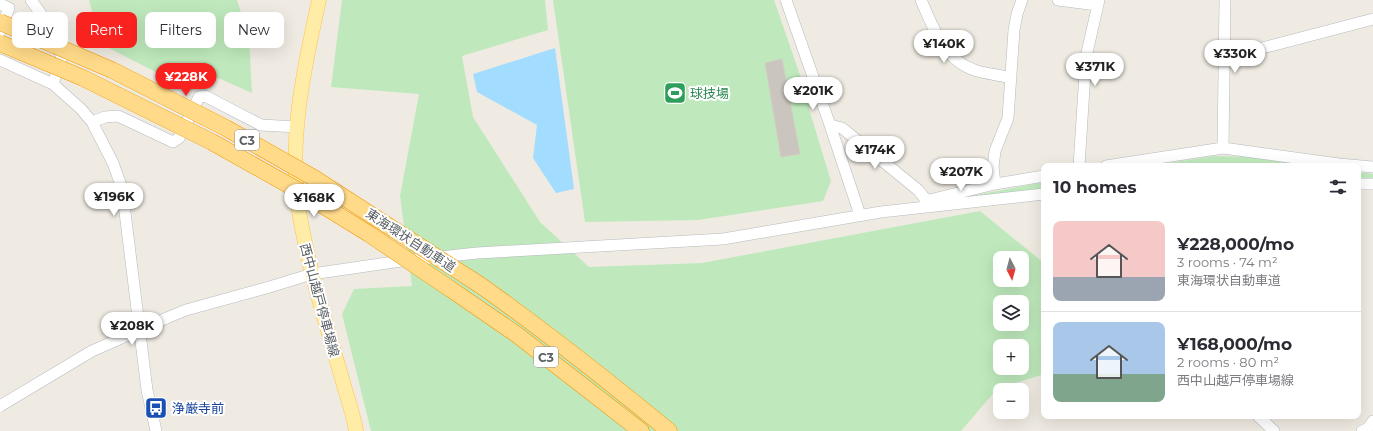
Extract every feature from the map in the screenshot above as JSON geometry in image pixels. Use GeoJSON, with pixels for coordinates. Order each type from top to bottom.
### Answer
{"type":"FeatureCollection","features":[{"type":"Feature","properties":{"kind":"highway","name":"東海環状自動車道"},"geometry":{"type":"LineString","coordinates":[[0,22],[118,73],[226,128],[314,178],[480,284],[529,319],[669,431]]}},
{"type":"Feature","properties":{"kind":"highway","name":"東海環状自動車道"},"geometry":{"type":"LineString","coordinates":[[0,43],[83,78],[212,142],[301,192],[369,234],[522,339],[641,431]]}},
{"type":"Feature","properties":{"kind":"main road","name":"西中山越戸停車場線"},"geometry":{"type":"LineString","coordinates":[[319,0],[309,44],[297,127],[295,173],[299,209],[312,274],[356,431]]}},
{"type":"Feature","properties":{"kind":"street"},"geometry":{"type":"LineString","coordinates":[[31,0],[41,14],[62,57],[53,84]]}},
{"type":"Feature","properties":{"kind":"street"},"geometry":{"type":"LineString","coordinates":[[786,0],[860,215]]}},
{"type":"Feature","properties":{"kind":"street"},"geometry":{"type":"LineString","coordinates":[[921,0],[938,38],[947,52],[968,67],[977,71],[1011,78]]}},
{"type":"Feature","properties":{"kind":"street"},"geometry":{"type":"LineString","coordinates":[[995,184],[993,167],[996,151],[1008,118],[1014,30],[1017,14],[1022,0]]}},
{"type":"Feature","properties":{"kind":"street"},"geometry":{"type":"LineString","coordinates":[[1058,0],[1098,3],[1085,64],[1079,163]]}},
{"type":"Feature","properties":{"kind":"street"},"geometry":{"type":"LineString","coordinates":[[1223,148],[1225,0]]}},
{"type":"Feature","properties":{"kind":"street"},"geometry":{"type":"LineString","coordinates":[[0,4],[9,8],[0,32]]}},
{"type":"Feature","properties":{"kind":"street"},"geometry":{"type":"LineString","coordinates":[[1224,58],[1373,19]]}},
{"type":"Feature","properties":{"kind":"street"},"geometry":{"type":"LineString","coordinates":[[0,60],[53,84],[71,99],[92,122],[113,163],[122,188],[147,390],[156,431]]}},
{"type":"Feature","properties":{"kind":"street"},"geometry":{"type":"LineString","coordinates":[[92,122],[105,117],[118,116],[173,142],[179,138],[199,97],[205,96],[261,125],[297,127]]}},
{"type":"Feature","properties":{"kind":"street"},"geometry":{"type":"LineString","coordinates":[[830,125],[842,128],[918,190],[928,201]]}},
{"type":"Feature","properties":{"kind":"street"},"geometry":{"type":"LineString","coordinates":[[1126,163],[1223,148],[1332,163]]}},
{"type":"Feature","properties":{"kind":"street"},"geometry":{"type":"LineString","coordinates":[[1361,165],[1373,166]]}},
{"type":"Feature","properties":{"kind":"street"},"geometry":{"type":"LineString","coordinates":[[882,212],[995,184],[1041,176]]}},
{"type":"Feature","properties":{"kind":"street"},"geometry":{"type":"LineString","coordinates":[[1361,184],[1373,184]]}},
{"type":"Feature","properties":{"kind":"street"},"geometry":{"type":"LineString","coordinates":[[0,406],[92,351],[169,317],[186,310],[312,274],[477,252],[724,239],[860,215],[1041,194]]}},
{"type":"Feature","properties":{"kind":"street"},"geometry":{"type":"LineString","coordinates":[[1261,419],[1274,431]]}},
{"type":"Feature","properties":{"kind":"street"},"geometry":{"type":"LineString","coordinates":[[1362,431],[1373,423]]}},
{"type":"Feature","properties":{"kind":"green space"},"geometry":{"type":"Polygon","coordinates":[[[89,0],[237,0],[241,12],[224,12],[224,48],[250,48],[252,93],[196,68],[179,84],[109,48],[137,48],[137,12],[92,12],[89,0]]]}},
{"type":"Feature","properties":{"kind":"green space"},"geometry":{"type":"Polygon","coordinates":[[[342,0],[545,0],[548,30],[462,56],[473,117],[540,222],[589,267],[702,263],[980,211],[1041,261],[1041,375],[1016,383],[993,383],[993,394],[961,431],[371,431],[342,314],[354,289],[412,286],[400,196],[419,94],[331,87],[342,0]]]}},
{"type":"Feature","properties":{"kind":"green space"},"geometry":{"type":"Polygon","coordinates":[[[553,0],[774,0],[809,101],[809,109],[831,181],[823,201],[698,220],[585,222],[553,0]]]}},
{"type":"Feature","properties":{"kind":"green space"},"geometry":{"type":"Polygon","coordinates":[[[1214,156],[1251,157],[1294,163],[1168,163],[1214,156]]]}},
{"type":"Feature","properties":{"kind":"green space"},"geometry":{"type":"Polygon","coordinates":[[[1361,172],[1373,174],[1373,180],[1361,180],[1361,172]]]}},
{"type":"Feature","properties":{"kind":"green space"},"geometry":{"type":"Polygon","coordinates":[[[1041,183],[1041,188],[950,200],[1041,183]]]}},
{"type":"Feature","properties":{"kind":"water"},"geometry":{"type":"Polygon","coordinates":[[[555,48],[574,189],[556,193],[533,158],[537,125],[477,92],[473,74],[555,48]]]}},
{"type":"Feature","properties":{"kind":"building"},"geometry":{"type":"Polygon","coordinates":[[[782,59],[800,154],[781,157],[765,63],[782,59]]]}},
{"type":"Feature","properties":{"kind":"place","name":"球技場"},"geometry":{"type":"Point","coordinates":[675,93]}},
{"type":"Feature","properties":{"kind":"place","name":"浄厳寺前"},"geometry":{"type":"Point","coordinates":[156,408]}}]}
